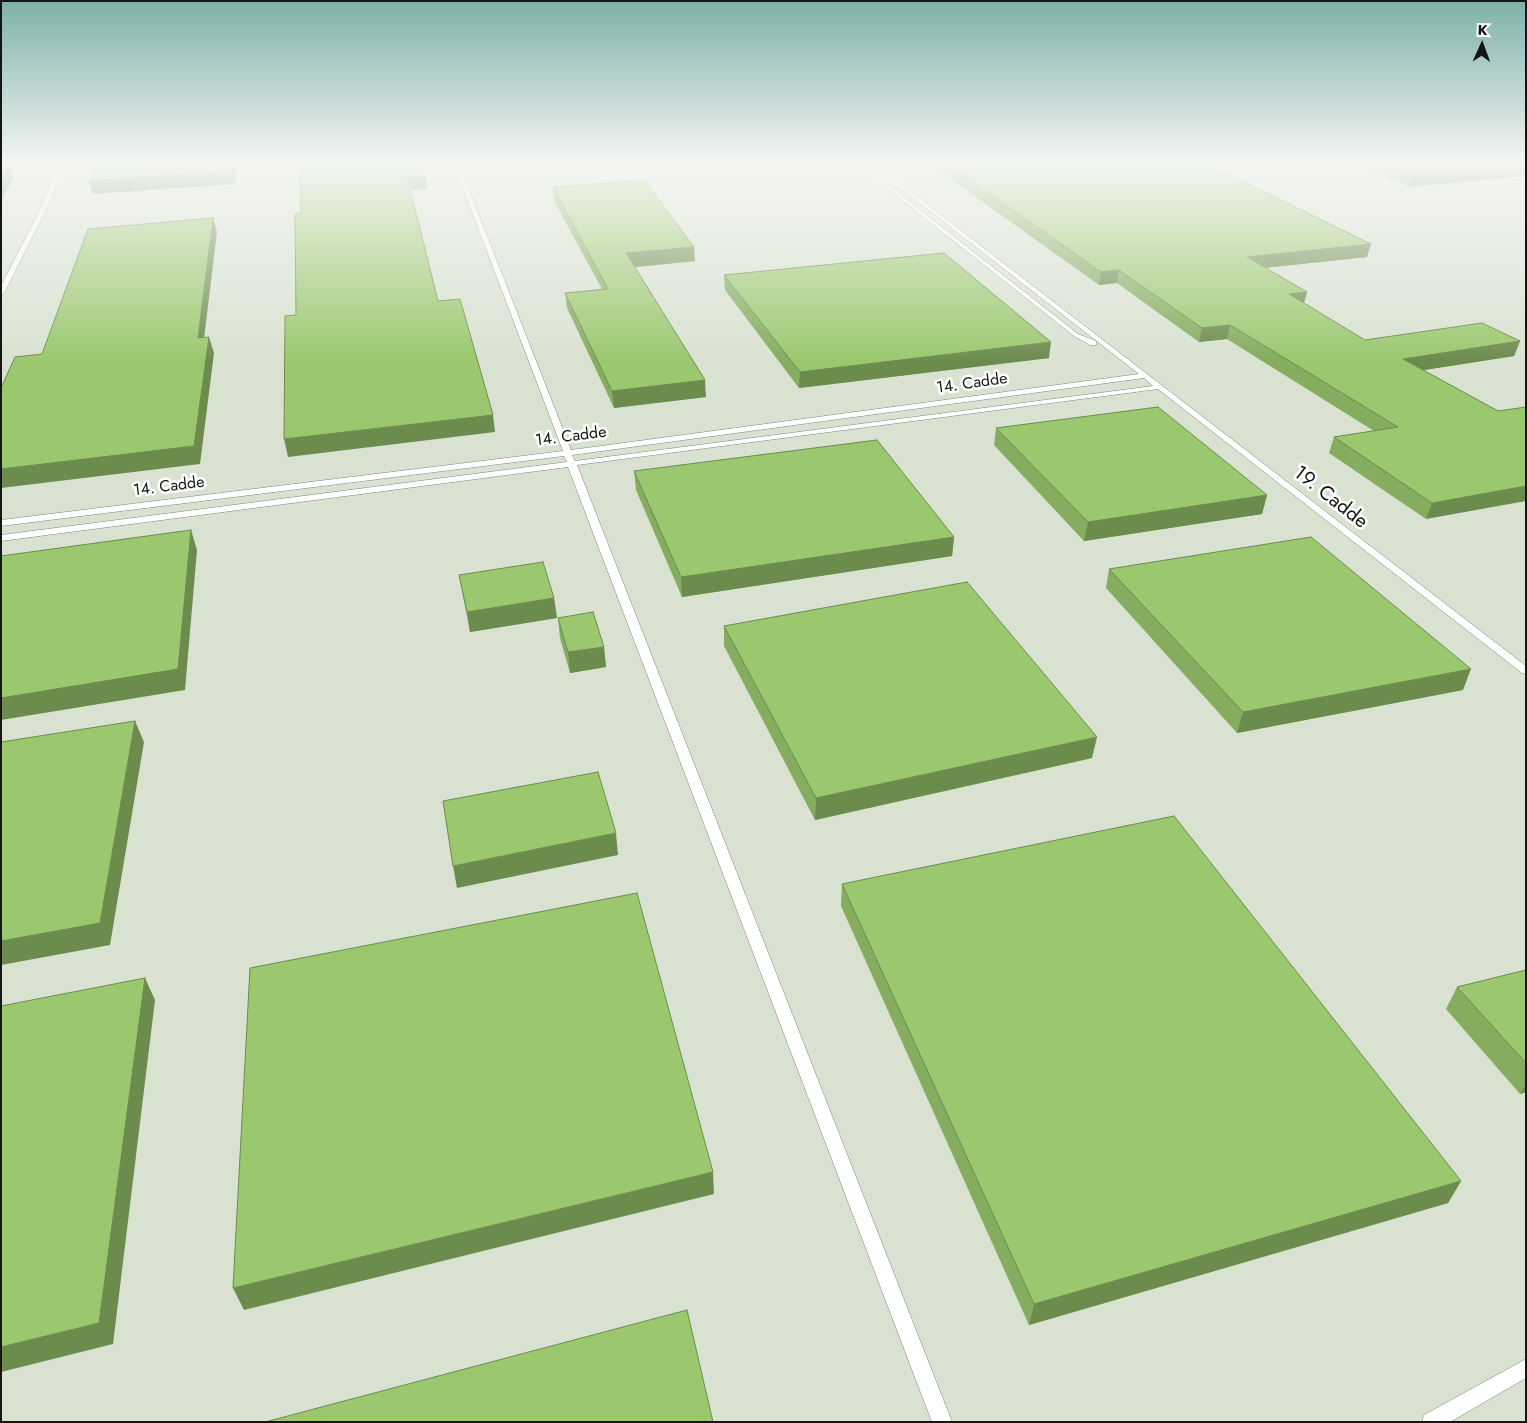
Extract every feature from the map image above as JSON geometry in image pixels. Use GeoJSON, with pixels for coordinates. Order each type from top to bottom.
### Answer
{"type":"FeatureCollection","features":[{"type":"Feature","properties":{"kind":"lane"},"geometry":{"type":"LineString","coordinates":[[1,293],[34,228]]}},
{"type":"Feature","properties":{"kind":"lane"},"geometry":{"type":"LineString","coordinates":[[482,228],[942,1422]]}},
{"type":"Feature","properties":{"kind":"lane","name":"19. Cadde"},"geometry":{"type":"LineString","coordinates":[[940,228],[1076,336],[1112,352]]}},
{"type":"Feature","properties":{"kind":"lane","name":"19. Cadde"},"geometry":{"type":"LineString","coordinates":[[954,228],[1526,671]]}},
{"type":"Feature","properties":{"kind":"lane","name":"14. Cadde"},"geometry":{"type":"LineString","coordinates":[[1,523],[571,459],[1144,376]]}},
{"type":"Feature","properties":{"kind":"lane"},"geometry":{"type":"LineString","coordinates":[[1,538],[571,459],[1159,388]]}},
{"type":"Feature","properties":{"kind":"lane"},"geometry":{"type":"LineString","coordinates":[[1431,1422],[1526,1368]]}},
{"type":"Feature","properties":{"kind":"shaded area"},"geometry":{"type":"Polygon","coordinates":[[[1,228],[1526,228],[1526,1422],[1,1422],[1,228]]]}},
{"type":"Feature","properties":{"kind":"building"},"geometry":{"type":"Polygon","coordinates":[[[212,228],[198,338],[209,337],[194,446],[1,469],[1,388],[15,357],[42,354],[88,229],[212,228]]]}},
{"type":"Feature","properties":{"kind":"building"},"geometry":{"type":"Polygon","coordinates":[[[295,228],[420,228],[438,301],[460,299],[493,415],[284,439],[285,316],[296,315],[295,228]]]}},
{"type":"Feature","properties":{"kind":"building"},"geometry":{"type":"Polygon","coordinates":[[[575,228],[680,228],[694,247],[626,253],[705,380],[612,391],[565,293],[608,289],[575,228]]]}},
{"type":"Feature","properties":{"kind":"building"},"geometry":{"type":"Polygon","coordinates":[[[1039,228],[1339,228],[1371,244],[1247,257],[1307,292],[1289,294],[1365,340],[1482,323],[1520,341],[1403,359],[1498,411],[1526,407],[1526,486],[1432,503],[1334,437],[1398,427],[1230,325],[1202,328],[1119,270],[1101,272],[1039,228]]]}},
{"type":"Feature","properties":{"kind":"building"},"geometry":{"type":"Polygon","coordinates":[[[944,253],[1051,342],[800,372],[724,275],[944,253]]]}},
{"type":"Feature","properties":{"kind":"building"},"geometry":{"type":"Polygon","coordinates":[[[1158,407],[1267,495],[1088,522],[996,428],[1158,407]]]}},
{"type":"Feature","properties":{"kind":"building"},"geometry":{"type":"Polygon","coordinates":[[[877,440],[954,537],[681,577],[634,471],[877,440]]]}},
{"type":"Feature","properties":{"kind":"building"},"geometry":{"type":"Polygon","coordinates":[[[191,530],[178,669],[1,698],[1,556],[191,530]]]}},
{"type":"Feature","properties":{"kind":"building"},"geometry":{"type":"Polygon","coordinates":[[[1311,537],[1471,669],[1243,712],[1109,569],[1311,537]]]}},
{"type":"Feature","properties":{"kind":"building"},"geometry":{"type":"Polygon","coordinates":[[[543,562],[554,598],[467,612],[459,575],[543,562]]]}},
{"type":"Feature","properties":{"kind":"building"},"geometry":{"type":"Polygon","coordinates":[[[967,582],[1097,737],[816,798],[724,626],[967,582]]]}},
{"type":"Feature","properties":{"kind":"building"},"geometry":{"type":"Polygon","coordinates":[[[593,612],[604,647],[568,652],[558,618],[593,612]]]}},
{"type":"Feature","properties":{"kind":"building"},"geometry":{"type":"Polygon","coordinates":[[[135,721],[100,923],[1,941],[1,742],[135,721]]]}},
{"type":"Feature","properties":{"kind":"building"},"geometry":{"type":"Polygon","coordinates":[[[598,772],[616,833],[453,866],[443,801],[598,772]]]}},
{"type":"Feature","properties":{"kind":"building"},"geometry":{"type":"Polygon","coordinates":[[[1174,816],[1461,1181],[1034,1304],[842,884],[1174,816]]]}},
{"type":"Feature","properties":{"kind":"building"},"geometry":{"type":"Polygon","coordinates":[[[637,893],[713,1172],[233,1288],[250,968],[637,893]]]}},
{"type":"Feature","properties":{"kind":"building"},"geometry":{"type":"Polygon","coordinates":[[[1526,970],[1526,1063],[1457,987],[1526,970]]]}},
{"type":"Feature","properties":{"kind":"building"},"geometry":{"type":"Polygon","coordinates":[[[145,978],[99,1323],[1,1347],[1,1006],[145,978]]]}},
{"type":"Feature","properties":{"kind":"building"},"geometry":{"type":"Polygon","coordinates":[[[687,1310],[713,1422],[265,1422],[687,1310]]]}}]}
